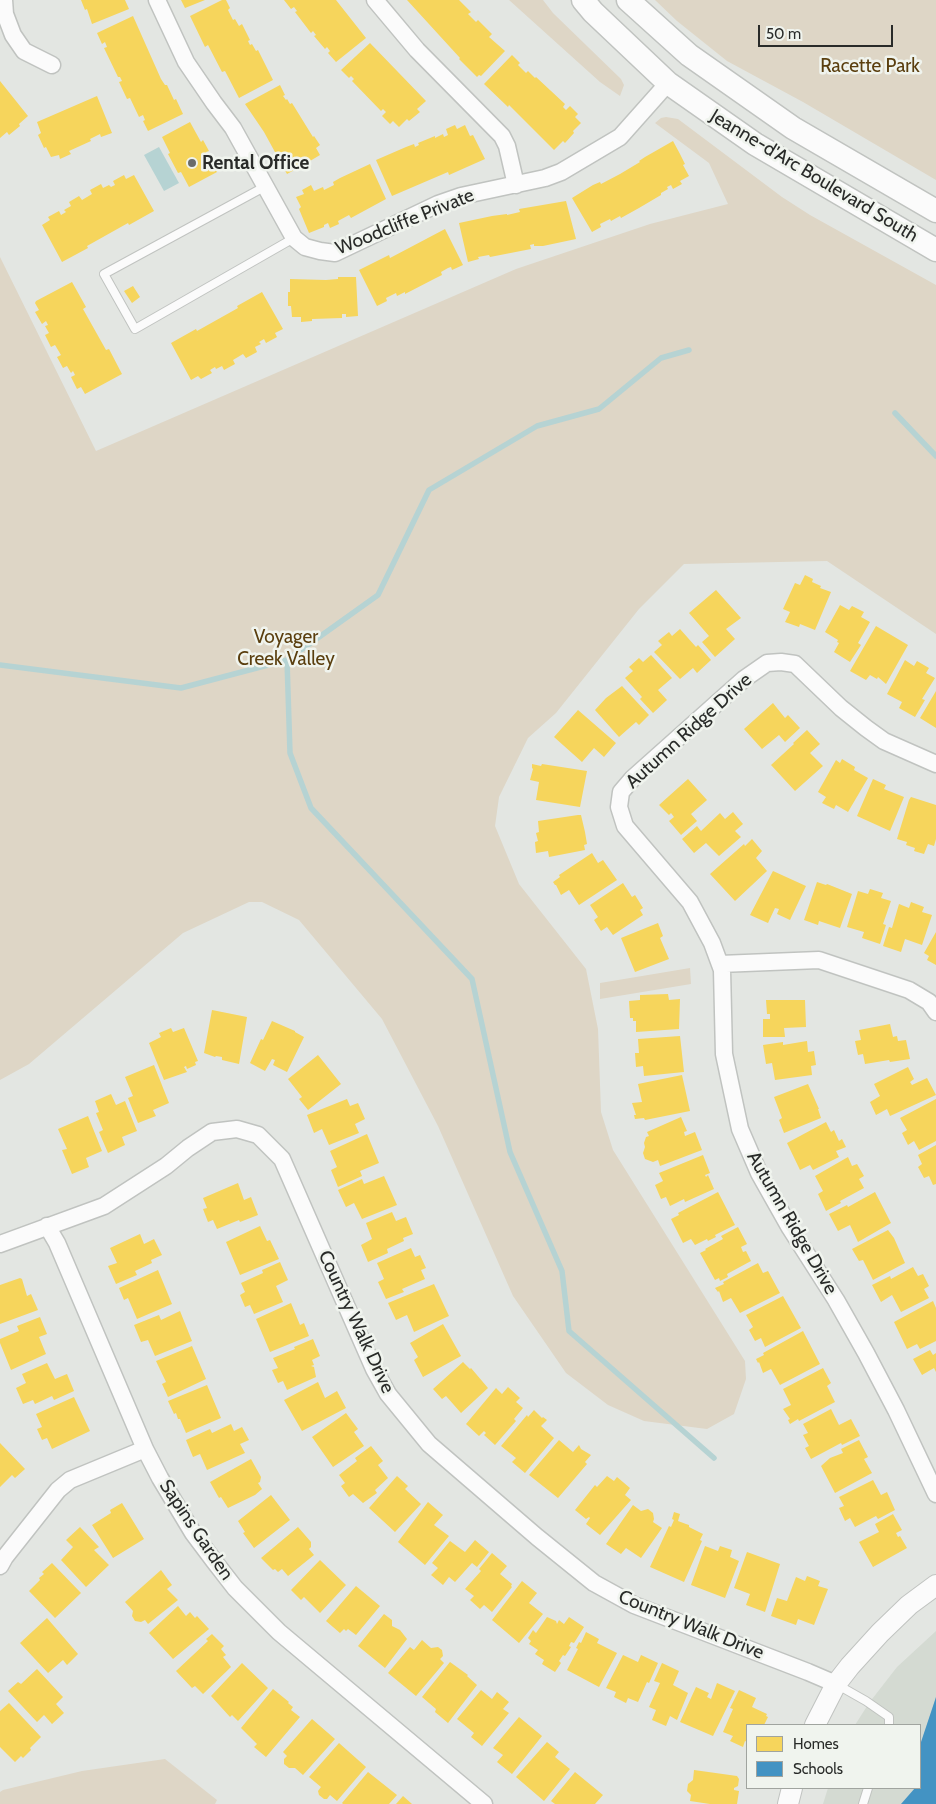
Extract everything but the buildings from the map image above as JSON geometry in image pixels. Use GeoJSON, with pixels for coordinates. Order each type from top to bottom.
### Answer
{"type":"FeatureCollection","features":[{"type":"Feature","properties":{"kind":"main road","name":"Jeanne-d'Arc Boulevard South"},"geometry":{"type":"LineString","coordinates":[[583,0],[593,12],[668,83],[755,144],[936,250]]}},
{"type":"Feature","properties":{"kind":"main road","name":"Jeanne-d'Arc Boulevard South"},"geometry":{"type":"LineString","coordinates":[[628,0],[689,56],[793,128],[936,211]]}},
{"type":"Feature","properties":{"kind":"main road"},"geometry":{"type":"LineString","coordinates":[[668,83],[689,56]]}},
{"type":"Feature","properties":{"kind":"street"},"geometry":{"type":"LineString","coordinates":[[4,0],[5,14],[13,35],[24,51],[52,66]]}},
{"type":"Feature","properties":{"kind":"street"},"geometry":{"type":"LineString","coordinates":[[157,0],[186,62],[233,128],[294,238]]}},
{"type":"Feature","properties":{"kind":"street"},"geometry":{"type":"LineString","coordinates":[[374,0],[423,56],[502,136],[507,146],[516,184]]}},
{"type":"Feature","properties":{"kind":"street","name":"Woodcliffe Private"},"geometry":{"type":"LineString","coordinates":[[294,238],[305,247],[335,253],[438,204],[477,192],[561,172],[620,137],[668,83]]}},
{"type":"Feature","properties":{"kind":"street","name":"Autumn Ridge Drive"},"geometry":{"type":"LineString","coordinates":[[936,764],[884,740],[841,708],[795,664],[781,662],[766,663],[744,679],[633,778],[621,792],[619,807],[625,826],[690,902],[703,924],[720,964],[724,1054],[740,1129],[759,1173],[790,1228],[836,1300],[870,1361],[896,1410],[936,1494]]}},
{"type":"Feature","properties":{"kind":"street"},"geometry":{"type":"LineString","coordinates":[[720,964],[819,960],[908,990],[928,1002],[936,1012]]}},
{"type":"Feature","properties":{"kind":"street","name":"Country Walk Drive"},"geometry":{"type":"LineString","coordinates":[[0,1244],[104,1206],[166,1166],[212,1132],[237,1129],[258,1135],[282,1159],[374,1369],[388,1394],[429,1444],[594,1583],[634,1605],[836,1684]]}},
{"type":"Feature","properties":{"kind":"street","name":"Sapins Garden"},"geometry":{"type":"LineString","coordinates":[[47,1226],[57,1243],[145,1449],[193,1533],[236,1588],[279,1632],[484,1804]]}},
{"type":"Feature","properties":{"kind":"street"},"geometry":{"type":"LineString","coordinates":[[0,1566],[58,1490],[70,1480],[145,1449]]}},
{"type":"Feature","properties":{"kind":"street"},"geometry":{"type":"LineString","coordinates":[[816,1724],[836,1684],[880,1633],[909,1605],[936,1585]]}},
{"type":"Feature","properties":{"kind":"street"},"geometry":{"type":"LineString","coordinates":[[788,1804],[792,1789]]}},
{"type":"Feature","properties":{"kind":"lane"},"geometry":{"type":"LineString","coordinates":[[266,186],[104,274],[135,329],[294,238]]}},
{"type":"Feature","properties":{"kind":"lane"},"geometry":{"type":"LineString","coordinates":[[836,1684],[889,1717],[889,1724]]}},
{"type":"Feature","properties":{"kind":"lane"},"geometry":{"type":"LineString","coordinates":[[863,1804],[868,1789]]}},
{"type":"Feature","properties":{"kind":"shaded area"},"geometry":{"type":"Polygon","coordinates":[[[936,1631],[936,1804],[823,1804],[828,1789],[921,1789],[921,1724],[856,1724],[869,1703],[897,1667],[936,1631]]]}},
{"type":"Feature","properties":{"kind":"green space"},"geometry":{"type":"Polygon","coordinates":[[[509,0],[543,0],[553,13],[621,79],[624,85],[620,96],[600,82],[509,0]]]}},
{"type":"Feature","properties":{"kind":"green space","name":"Racette Park"},"geometry":{"type":"Polygon","coordinates":[[[655,0],[936,0],[936,180],[803,102],[727,61],[677,21],[655,0]]]}},
{"type":"Feature","properties":{"kind":"green space","name":"Voyager Creek Valley"},"geometry":{"type":"Polygon","coordinates":[[[661,118],[678,119],[782,197],[810,215],[936,285],[936,634],[827,561],[684,564],[639,609],[556,713],[528,738],[499,797],[495,826],[519,884],[586,969],[598,1029],[601,1112],[613,1150],[745,1361],[746,1379],[734,1414],[707,1429],[644,1421],[608,1405],[566,1373],[513,1296],[438,1126],[382,1019],[299,920],[262,902],[249,902],[183,933],[29,1064],[0,1080],[0,257],[96,451],[516,269],[650,224],[728,204],[709,163],[655,123],[661,118]]]}},
{"type":"Feature","properties":{"kind":"green space"},"geometry":{"type":"Polygon","coordinates":[[[690,968],[691,984],[600,999],[600,983],[690,968]]]}},
{"type":"Feature","properties":{"kind":"green space"},"geometry":{"type":"Polygon","coordinates":[[[165,1759],[217,1800],[215,1804],[0,1804],[0,1792],[3,1790],[82,1771],[165,1759]]]}},
{"type":"Feature","properties":{"kind":"water"},"geometry":{"type":"Polygon","coordinates":[[[159,147],[179,183],[164,191],[144,155],[159,147]]]}},
{"type":"Feature","properties":{"kind":"waterway"},"geometry":{"type":"LineString","coordinates":[[0,665],[181,688],[287,660],[378,595],[429,490],[537,426],[599,409],[661,358],[689,350]]}},
{"type":"Feature","properties":{"kind":"waterway"},"geometry":{"type":"LineString","coordinates":[[895,413],[936,456]]}},
{"type":"Feature","properties":{"kind":"waterway"},"geometry":{"type":"LineString","coordinates":[[287,660],[290,753],[311,808],[472,979],[510,1152],[562,1271],[569,1331],[714,1458]]}},
{"type":"Feature","properties":{"kind":"place","name":"Rental Office"},"geometry":{"type":"Point","coordinates":[192,163]}}]}
